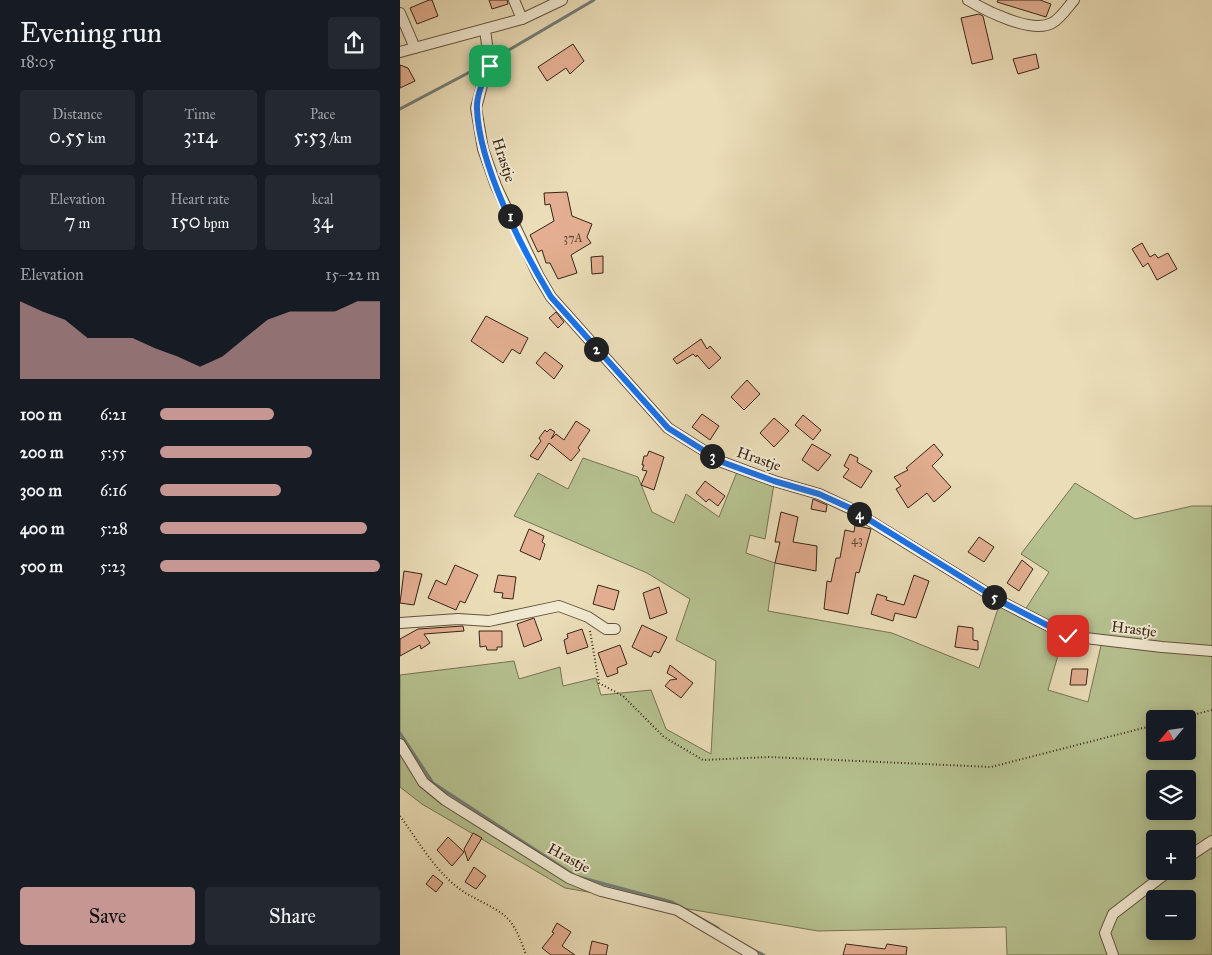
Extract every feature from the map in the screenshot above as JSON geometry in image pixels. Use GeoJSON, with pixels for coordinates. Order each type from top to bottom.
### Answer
{"type":"FeatureCollection","features":[{"type":"Feature","properties":{"kind":"street"},"geometry":{"type":"LineString","coordinates":[[514,0],[522,19]]}},
{"type":"Feature","properties":{"kind":"street"},"geometry":{"type":"LineString","coordinates":[[400,52],[522,19],[562,0]]}},
{"type":"Feature","properties":{"kind":"street"},"geometry":{"type":"LineString","coordinates":[[968,0],[990,13],[1038,26],[1053,23],[1074,0]]}},
{"type":"Feature","properties":{"kind":"street"},"geometry":{"type":"LineString","coordinates":[[400,13],[415,48]]}},
{"type":"Feature","properties":{"kind":"street","name":"Hrastje"},"geometry":{"type":"LineString","coordinates":[[485,30],[490,66],[484,78],[476,108],[483,149],[496,186],[538,275],[551,297],[668,428],[722,462],[774,481],[819,494],[850,508],[1002,602],[1068,636],[1212,651]]}},
{"type":"Feature","properties":{"kind":"street"},"geometry":{"type":"LineString","coordinates":[[400,623],[458,619],[489,621],[559,606],[588,617],[606,628],[615,629]]}},
{"type":"Feature","properties":{"kind":"street","name":"Hrastje"},"geometry":{"type":"LineString","coordinates":[[400,744],[422,782],[445,800],[569,878],[601,891],[677,910],[753,955]]}},
{"type":"Feature","properties":{"kind":"street"},"geometry":{"type":"LineString","coordinates":[[1196,852],[1212,841]]}},
{"type":"Feature","properties":{"kind":"street"},"geometry":{"type":"LineString","coordinates":[[1112,955],[1105,933],[1113,914],[1157,880]]}},
{"type":"Feature","properties":{"kind":"path"},"geometry":{"type":"LineString","coordinates":[[588,617],[599,683],[623,696],[664,737],[703,760],[769,757],[991,767],[1146,726]]}},
{"type":"Feature","properties":{"kind":"path"},"geometry":{"type":"LineString","coordinates":[[1196,714],[1212,710]]}},
{"type":"Feature","properties":{"kind":"path"},"geometry":{"type":"LineString","coordinates":[[400,816],[449,881],[464,894],[499,911],[508,920],[518,932],[526,955]]}},
{"type":"Feature","properties":{"kind":"green space"},"geometry":{"type":"Polygon","coordinates":[[[583,458],[638,477],[652,512],[674,523],[686,494],[719,517],[737,472],[774,484],[765,539],[750,535],[746,553],[775,563],[768,611],[892,633],[979,668],[999,605],[1063,638],[1048,690],[1088,702],[1103,637],[1070,633],[1025,610],[1049,572],[1021,554],[1075,483],[1135,519],[1192,506],[1212,506],[1212,955],[1007,955],[1006,927],[818,931],[565,888],[422,804],[400,787],[400,675],[514,661],[519,679],[560,667],[563,686],[596,678],[601,695],[651,690],[666,729],[711,754],[716,661],[676,640],[690,599],[647,573],[514,516],[538,473],[568,489],[583,458]]]}},
{"type":"Feature","properties":{"kind":"building"},"geometry":{"type":"Polygon","coordinates":[[[432,0],[438,16],[417,24],[410,8],[432,0]]]}},
{"type":"Feature","properties":{"kind":"building"},"geometry":{"type":"Polygon","coordinates":[[[489,0],[507,0],[508,4],[492,9],[489,0]]]}},
{"type":"Feature","properties":{"kind":"building"},"geometry":{"type":"Polygon","coordinates":[[[998,0],[1040,0],[1051,4],[1046,17],[997,2],[998,0]]]}},
{"type":"Feature","properties":{"kind":"building"},"geometry":{"type":"Polygon","coordinates":[[[979,14],[983,16],[993,59],[972,64],[961,18],[979,14]]]}},
{"type":"Feature","properties":{"kind":"building"},"geometry":{"type":"Polygon","coordinates":[[[573,44],[584,61],[570,74],[566,68],[547,81],[538,67],[573,44]]]}},
{"type":"Feature","properties":{"kind":"building"},"geometry":{"type":"Polygon","coordinates":[[[1036,54],[1039,68],[1018,74],[1013,59],[1036,54]]]}},
{"type":"Feature","properties":{"kind":"building"},"geometry":{"type":"Polygon","coordinates":[[[400,65],[408,68],[415,81],[400,88],[400,65]]]}},
{"type":"Feature","properties":{"kind":"building"},"geometry":{"type":"Polygon","coordinates":[[[567,192],[572,216],[592,224],[587,237],[591,243],[571,255],[577,273],[558,279],[550,263],[546,263],[542,250],[538,252],[530,235],[554,221],[550,204],[545,205],[544,193],[567,192]]]}},
{"type":"Feature","properties":{"kind":"building"},"geometry":{"type":"Polygon","coordinates":[[[1142,243],[1150,257],[1155,254],[1158,258],[1168,253],[1177,269],[1157,280],[1148,263],[1143,267],[1132,249],[1142,243]]]}},
{"type":"Feature","properties":{"kind":"building"},"geometry":{"type":"Polygon","coordinates":[[[603,256],[603,273],[592,274],[591,257],[603,256]]]}},
{"type":"Feature","properties":{"kind":"building"},"geometry":{"type":"Polygon","coordinates":[[[556,312],[564,322],[558,328],[549,318],[556,312]]]}},
{"type":"Feature","properties":{"kind":"building"},"geometry":{"type":"Polygon","coordinates":[[[486,316],[528,338],[520,354],[512,349],[503,363],[471,341],[486,316]]]}},
{"type":"Feature","properties":{"kind":"building"},"geometry":{"type":"Polygon","coordinates":[[[701,339],[707,349],[710,346],[721,358],[709,369],[697,355],[696,357],[693,354],[677,364],[673,359],[701,339]]]}},
{"type":"Feature","properties":{"kind":"building"},"geometry":{"type":"Polygon","coordinates":[[[545,352],[563,366],[554,379],[536,363],[545,352]]]}},
{"type":"Feature","properties":{"kind":"building"},"geometry":{"type":"Polygon","coordinates":[[[747,380],[760,394],[744,410],[731,397],[747,380]]]}},
{"type":"Feature","properties":{"kind":"building"},"geometry":{"type":"Polygon","coordinates":[[[702,414],[719,426],[710,440],[692,427],[702,414]]]}},
{"type":"Feature","properties":{"kind":"building"},"geometry":{"type":"Polygon","coordinates":[[[803,415],[821,430],[813,440],[795,425],[803,415]]]}},
{"type":"Feature","properties":{"kind":"building"},"geometry":{"type":"Polygon","coordinates":[[[774,418],[789,431],[774,447],[760,433],[774,418]]]}},
{"type":"Feature","properties":{"kind":"building"},"geometry":{"type":"Polygon","coordinates":[[[576,421],[590,430],[578,448],[580,450],[571,461],[549,443],[538,460],[530,456],[541,441],[539,438],[545,430],[547,432],[550,429],[555,432],[551,439],[556,434],[564,440],[576,421]]]}},
{"type":"Feature","properties":{"kind":"building"},"geometry":{"type":"Polygon","coordinates":[[[812,444],[831,455],[818,471],[802,460],[812,444]]]}},
{"type":"Feature","properties":{"kind":"building"},"geometry":{"type":"Polygon","coordinates":[[[934,444],[943,455],[932,466],[951,487],[934,502],[927,493],[908,508],[896,489],[901,486],[894,477],[908,470],[906,468],[934,444]]]}},
{"type":"Feature","properties":{"kind":"building"},"geometry":{"type":"Polygon","coordinates":[[[649,451],[664,457],[654,490],[641,485],[647,471],[642,470],[644,456],[647,456],[649,451]]]}},
{"type":"Feature","properties":{"kind":"building"},"geometry":{"type":"Polygon","coordinates":[[[850,454],[858,458],[857,462],[872,471],[861,488],[843,477],[849,469],[844,466],[850,454]]]}},
{"type":"Feature","properties":{"kind":"building"},"geometry":{"type":"Polygon","coordinates":[[[705,481],[725,496],[718,506],[709,499],[706,502],[696,493],[705,481]]]}},
{"type":"Feature","properties":{"kind":"building"},"geometry":{"type":"Polygon","coordinates":[[[813,499],[827,505],[826,512],[811,509],[813,499]]]}},
{"type":"Feature","properties":{"kind":"building"},"geometry":{"type":"Polygon","coordinates":[[[781,512],[798,517],[793,542],[817,546],[816,571],[775,563],[780,542],[775,542],[781,512]]]}},
{"type":"Feature","properties":{"kind":"building"},"geometry":{"type":"Polygon","coordinates":[[[855,525],[871,529],[859,573],[856,572],[848,614],[824,609],[827,581],[831,582],[836,558],[840,558],[845,530],[854,532],[855,525]]]}},
{"type":"Feature","properties":{"kind":"building"},"geometry":{"type":"Polygon","coordinates":[[[529,529],[544,536],[542,542],[545,544],[540,560],[520,551],[529,529]]]}},
{"type":"Feature","properties":{"kind":"building"},"geometry":{"type":"Polygon","coordinates":[[[979,537],[994,547],[984,562],[968,552],[979,537]]]}},
{"type":"Feature","properties":{"kind":"building"},"geometry":{"type":"Polygon","coordinates":[[[1022,560],[1033,569],[1019,591],[1007,583],[1022,560]]]}},
{"type":"Feature","properties":{"kind":"building"},"geometry":{"type":"Polygon","coordinates":[[[455,565],[478,575],[465,603],[460,601],[456,610],[428,598],[436,580],[446,585],[455,565]]]}},
{"type":"Feature","properties":{"kind":"building"},"geometry":{"type":"Polygon","coordinates":[[[404,571],[422,574],[414,605],[400,603],[404,571]]]}},
{"type":"Feature","properties":{"kind":"building"},"geometry":{"type":"Polygon","coordinates":[[[498,575],[516,577],[513,599],[502,598],[503,593],[494,592],[498,575]]]}},
{"type":"Feature","properties":{"kind":"building"},"geometry":{"type":"Polygon","coordinates":[[[914,575],[929,581],[916,618],[895,613],[893,621],[871,614],[877,594],[887,597],[886,600],[904,605],[914,575]]]}},
{"type":"Feature","properties":{"kind":"building"},"geometry":{"type":"Polygon","coordinates":[[[598,585],[619,591],[614,610],[593,604],[598,585]]]}},
{"type":"Feature","properties":{"kind":"building"},"geometry":{"type":"Polygon","coordinates":[[[659,587],[667,613],[650,619],[643,593],[659,587]]]}},
{"type":"Feature","properties":{"kind":"building"},"geometry":{"type":"Polygon","coordinates":[[[534,618],[542,640],[524,647],[517,624],[534,618]]]}},
{"type":"Feature","properties":{"kind":"building"},"geometry":{"type":"Polygon","coordinates":[[[642,625],[667,637],[659,653],[654,651],[651,657],[632,647],[642,625]]]}},
{"type":"Feature","properties":{"kind":"building"},"geometry":{"type":"Polygon","coordinates":[[[463,626],[464,631],[424,634],[430,643],[421,649],[420,645],[400,656],[400,639],[418,629],[463,626]]]}},
{"type":"Feature","properties":{"kind":"building"},"geometry":{"type":"Polygon","coordinates":[[[958,626],[973,628],[973,640],[978,641],[978,650],[955,647],[958,626]]]}},
{"type":"Feature","properties":{"kind":"building"},"geometry":{"type":"Polygon","coordinates":[[[582,629],[588,647],[567,654],[564,640],[568,638],[567,634],[582,629]]]}},
{"type":"Feature","properties":{"kind":"building"},"geometry":{"type":"Polygon","coordinates":[[[479,631],[502,631],[502,647],[497,647],[497,650],[487,650],[486,646],[480,647],[479,631]]]}},
{"type":"Feature","properties":{"kind":"building"},"geometry":{"type":"Polygon","coordinates":[[[620,645],[627,664],[617,668],[618,673],[607,677],[598,653],[620,645]]]}},
{"type":"Feature","properties":{"kind":"building"},"geometry":{"type":"Polygon","coordinates":[[[670,665],[693,683],[681,698],[665,686],[670,680],[677,679],[667,673],[670,665]]]}},
{"type":"Feature","properties":{"kind":"building"},"geometry":{"type":"Polygon","coordinates":[[[1072,669],[1088,669],[1086,685],[1070,685],[1072,669]]]}},
{"type":"Feature","properties":{"kind":"building"},"geometry":{"type":"Polygon","coordinates":[[[473,833],[482,838],[468,861],[464,849],[473,833]]]}},
{"type":"Feature","properties":{"kind":"building"},"geometry":{"type":"Polygon","coordinates":[[[448,837],[464,852],[452,866],[437,850],[448,837]]]}},
{"type":"Feature","properties":{"kind":"building"},"geometry":{"type":"Polygon","coordinates":[[[474,867],[486,876],[476,889],[465,882],[474,867]]]}},
{"type":"Feature","properties":{"kind":"building"},"geometry":{"type":"Polygon","coordinates":[[[433,875],[443,883],[436,892],[426,884],[433,875]]]}},
{"type":"Feature","properties":{"kind":"building"},"geometry":{"type":"Polygon","coordinates":[[[557,923],[571,932],[562,946],[575,955],[551,955],[542,948],[554,933],[552,932],[557,923]]]}},
{"type":"Feature","properties":{"kind":"building"},"geometry":{"type":"Polygon","coordinates":[[[592,941],[608,945],[606,955],[589,955],[592,941]]]}},
{"type":"Feature","properties":{"kind":"building"},"geometry":{"type":"Polygon","coordinates":[[[846,944],[885,949],[887,944],[907,947],[906,955],[843,955],[846,944]]]}},
{"type":"Feature","properties":{"kind":"waterway"},"geometry":{"type":"LineString","coordinates":[[502,54],[594,0]]}},
{"type":"Feature","properties":{"kind":"waterway"},"geometry":{"type":"LineString","coordinates":[[400,109],[485,64]]}},
{"type":"Feature","properties":{"kind":"waterway"},"geometry":{"type":"LineString","coordinates":[[400,733],[433,783],[574,875]]}},
{"type":"Feature","properties":{"kind":"waterway"},"geometry":{"type":"LineString","coordinates":[[579,877],[672,902],[718,928]]}},
{"type":"Feature","properties":{"kind":"waterway"},"geometry":{"type":"LineString","coordinates":[[753,950],[764,955]]}},
{"type":"Feature","properties":{"kind":"route"},"geometry":{"type":"LineString","coordinates":[[490,66],[484,78],[476,108],[483,149],[496,186],[538,275],[551,297],[668,428],[722,462],[774,481],[819,494],[850,508],[1002,602],[1068,636]]}}]}
